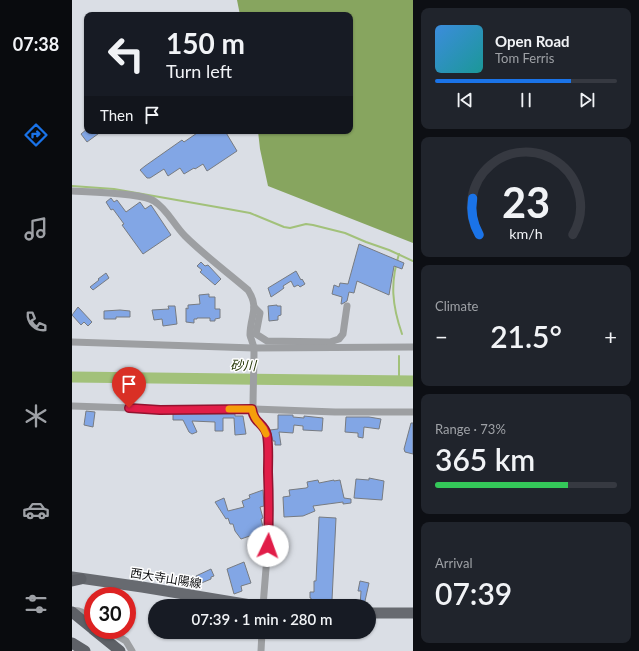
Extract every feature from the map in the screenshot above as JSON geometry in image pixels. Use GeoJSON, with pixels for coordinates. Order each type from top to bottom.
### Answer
{"type":"FeatureCollection","features":[{"type":"Feature","properties":{"kind":"highway"},"geometry":{"type":"LineString","coordinates":[[72,612],[84,622]]}},
{"type":"Feature","properties":{"kind":"highway"},"geometry":{"type":"LineString","coordinates":[[105,639],[120,651]]}},
{"type":"Feature","properties":{"kind":"highway"},"geometry":{"type":"LineString","coordinates":[[72,643],[86,651]]}},
{"type":"Feature","properties":{"kind":"main road","name":"西大寺山陽線"},"geometry":{"type":"LineString","coordinates":[[75,579],[142,587],[215,599]]}},
{"type":"Feature","properties":{"kind":"main road"},"geometry":{"type":"LineString","coordinates":[[376,613],[413,613]]}},
{"type":"Feature","properties":{"kind":"street"},"geometry":{"type":"LineString","coordinates":[[72,191],[132,196],[154,201],[162,208],[184,235],[248,290],[252,297],[254,307],[250,332],[254,350],[252,409],[253,416],[256,421],[263,426],[266,432],[268,445],[269,531],[264,599]]}},
{"type":"Feature","properties":{"kind":"street"},"geometry":{"type":"LineString","coordinates":[[254,307],[260,313],[256,334],[267,341],[330,342],[339,338],[343,334],[348,306]]}},
{"type":"Feature","properties":{"kind":"street"},"geometry":{"type":"LineString","coordinates":[[72,342],[254,350],[413,347]]}},
{"type":"Feature","properties":{"kind":"street"},"geometry":{"type":"LineString","coordinates":[[72,406],[160,410],[252,409],[413,412]]}},
{"type":"Feature","properties":{"kind":"street"},"geometry":{"type":"LineString","coordinates":[[72,612],[75,610],[84,613]]}},
{"type":"Feature","properties":{"kind":"street"},"geometry":{"type":"LineString","coordinates":[[123,639],[126,641],[132,651]]}},
{"type":"Feature","properties":{"kind":"street"},"geometry":{"type":"LineString","coordinates":[[261,651],[262,639]]}},
{"type":"Feature","properties":{"kind":"green space"},"geometry":{"type":"Polygon","coordinates":[[[237,0],[413,0],[413,243],[268,186],[258,134],[353,134],[353,12],[239,12],[237,0]]]}},
{"type":"Feature","properties":{"kind":"building"},"geometry":{"type":"Polygon","coordinates":[[[84,132],[84,134],[98,134],[87,142],[81,134],[84,132]]]}},
{"type":"Feature","properties":{"kind":"building"},"geometry":{"type":"Polygon","coordinates":[[[196,134],[227,134],[237,151],[207,171],[203,164],[184,174],[180,168],[168,176],[164,169],[150,178],[147,178],[140,170],[182,140],[184,142],[196,134]]]}},
{"type":"Feature","properties":{"kind":"building"},"geometry":{"type":"Polygon","coordinates":[[[111,198],[114,202],[117,200],[126,212],[140,202],[145,209],[151,205],[171,235],[143,254],[122,225],[124,224],[106,202],[111,198]]]}},
{"type":"Feature","properties":{"kind":"building"},"geometry":{"type":"Polygon","coordinates":[[[359,244],[404,263],[402,269],[394,266],[389,295],[357,281],[354,293],[349,292],[347,301],[341,304],[342,297],[332,294],[334,285],[339,287],[340,283],[348,284],[359,244]]]}},
{"type":"Feature","properties":{"kind":"building"},"geometry":{"type":"Polygon","coordinates":[[[201,262],[205,266],[208,265],[221,279],[215,285],[200,272],[202,270],[197,266],[201,262]]]}},
{"type":"Feature","properties":{"kind":"building"},"geometry":{"type":"Polygon","coordinates":[[[296,271],[305,284],[300,287],[298,285],[294,287],[291,281],[271,297],[268,288],[296,271]]]}},
{"type":"Feature","properties":{"kind":"building"},"geometry":{"type":"Polygon","coordinates":[[[106,273],[109,278],[93,290],[90,287],[106,273]]]}},
{"type":"Feature","properties":{"kind":"building"},"geometry":{"type":"Polygon","coordinates":[[[209,294],[209,297],[215,297],[215,309],[220,309],[220,318],[215,319],[215,321],[210,321],[210,318],[197,318],[194,319],[194,323],[186,322],[186,308],[188,309],[188,305],[200,304],[199,295],[209,294]]]}},
{"type":"Feature","properties":{"kind":"building"},"geometry":{"type":"Polygon","coordinates":[[[168,306],[175,306],[177,324],[163,326],[162,319],[154,320],[152,310],[169,309],[168,306]]]}},
{"type":"Feature","properties":{"kind":"building"},"geometry":{"type":"Polygon","coordinates":[[[268,306],[281,306],[281,315],[278,316],[278,320],[269,321],[268,306]]]}},
{"type":"Feature","properties":{"kind":"building"},"geometry":{"type":"Polygon","coordinates":[[[78,307],[92,322],[88,326],[84,322],[81,325],[72,315],[78,307]]]}},
{"type":"Feature","properties":{"kind":"building"},"geometry":{"type":"Polygon","coordinates":[[[104,311],[130,311],[130,317],[104,319],[104,311]]]}},
{"type":"Feature","properties":{"kind":"building"},"geometry":{"type":"Polygon","coordinates":[[[86,411],[95,412],[93,427],[84,425],[86,411]]]}},
{"type":"Feature","properties":{"kind":"building"},"geometry":{"type":"Polygon","coordinates":[[[173,414],[235,414],[235,416],[243,416],[246,434],[235,435],[234,418],[223,418],[223,431],[215,431],[215,422],[192,421],[197,432],[192,434],[189,432],[183,420],[173,420],[173,414]]]}},
{"type":"Feature","properties":{"kind":"building"},"geometry":{"type":"Polygon","coordinates":[[[278,415],[293,415],[293,417],[304,418],[304,416],[323,418],[322,431],[303,430],[303,426],[294,425],[293,433],[279,432],[281,445],[275,445],[275,441],[273,441],[270,430],[278,429],[278,415]]]}},
{"type":"Feature","properties":{"kind":"building"},"geometry":{"type":"Polygon","coordinates":[[[346,417],[369,417],[381,419],[379,429],[364,427],[363,438],[358,437],[358,433],[345,432],[346,417]]]}},
{"type":"Feature","properties":{"kind":"building"},"geometry":{"type":"Polygon","coordinates":[[[411,423],[413,423],[413,454],[405,452],[404,449],[411,423]]]}},
{"type":"Feature","properties":{"kind":"building"},"geometry":{"type":"Polygon","coordinates":[[[369,478],[384,481],[382,500],[354,498],[356,479],[369,480],[369,478]]]}},
{"type":"Feature","properties":{"kind":"building"},"geometry":{"type":"Polygon","coordinates":[[[318,480],[319,483],[340,480],[344,498],[351,499],[351,503],[343,504],[343,502],[313,506],[315,511],[303,516],[284,517],[283,497],[290,496],[289,490],[306,488],[308,487],[307,482],[318,480]]]}},
{"type":"Feature","properties":{"kind":"building"},"geometry":{"type":"Polygon","coordinates":[[[263,490],[264,506],[260,507],[264,531],[241,539],[235,531],[233,524],[230,524],[228,518],[226,519],[215,502],[224,498],[228,511],[244,507],[242,501],[250,498],[249,495],[263,490]]]}},
{"type":"Feature","properties":{"kind":"building"},"geometry":{"type":"Polygon","coordinates":[[[319,517],[336,518],[332,599],[310,598],[310,592],[314,592],[314,581],[316,581],[319,517]]]}},
{"type":"Feature","properties":{"kind":"building"},"geometry":{"type":"Polygon","coordinates":[[[244,562],[251,583],[241,586],[242,591],[234,594],[227,569],[244,562]]]}},
{"type":"Feature","properties":{"kind":"building"},"geometry":{"type":"Polygon","coordinates":[[[211,569],[214,576],[211,577],[211,579],[199,584],[196,576],[211,569]]]}},
{"type":"Feature","properties":{"kind":"building"},"geometry":{"type":"Polygon","coordinates":[[[360,581],[369,583],[365,599],[360,599],[361,591],[358,591],[360,581]]]}},
{"type":"Feature","properties":{"kind":"waterway"},"geometry":{"type":"LineString","coordinates":[[72,186],[114,189],[250,213],[290,228],[306,224],[313,225],[345,233],[413,261]]}},
{"type":"Feature","properties":{"kind":"waterway"},"geometry":{"type":"LineString","coordinates":[[399,254],[394,275],[393,294],[396,313],[402,334]]}},
{"type":"Feature","properties":{"kind":"waterway"},"geometry":{"type":"LineString","coordinates":[[399,356],[399,381]]}},
{"type":"Feature","properties":{"kind":"waterway","name":"砂川"},"geometry":{"type":"LineString","coordinates":[[72,377],[413,381]]}},
{"type":"Feature","properties":{"kind":"slow traffic"},"geometry":{"type":"LineString","coordinates":[[229,409],[252,409],[253,416],[256,421],[263,426],[266,434]]}},
{"type":"Feature","properties":{"kind":"route"},"geometry":{"type":"LineString","coordinates":[[129,408],[160,410],[252,409],[253,416],[256,421],[263,426],[266,432],[268,445],[268,546]]}}]}
